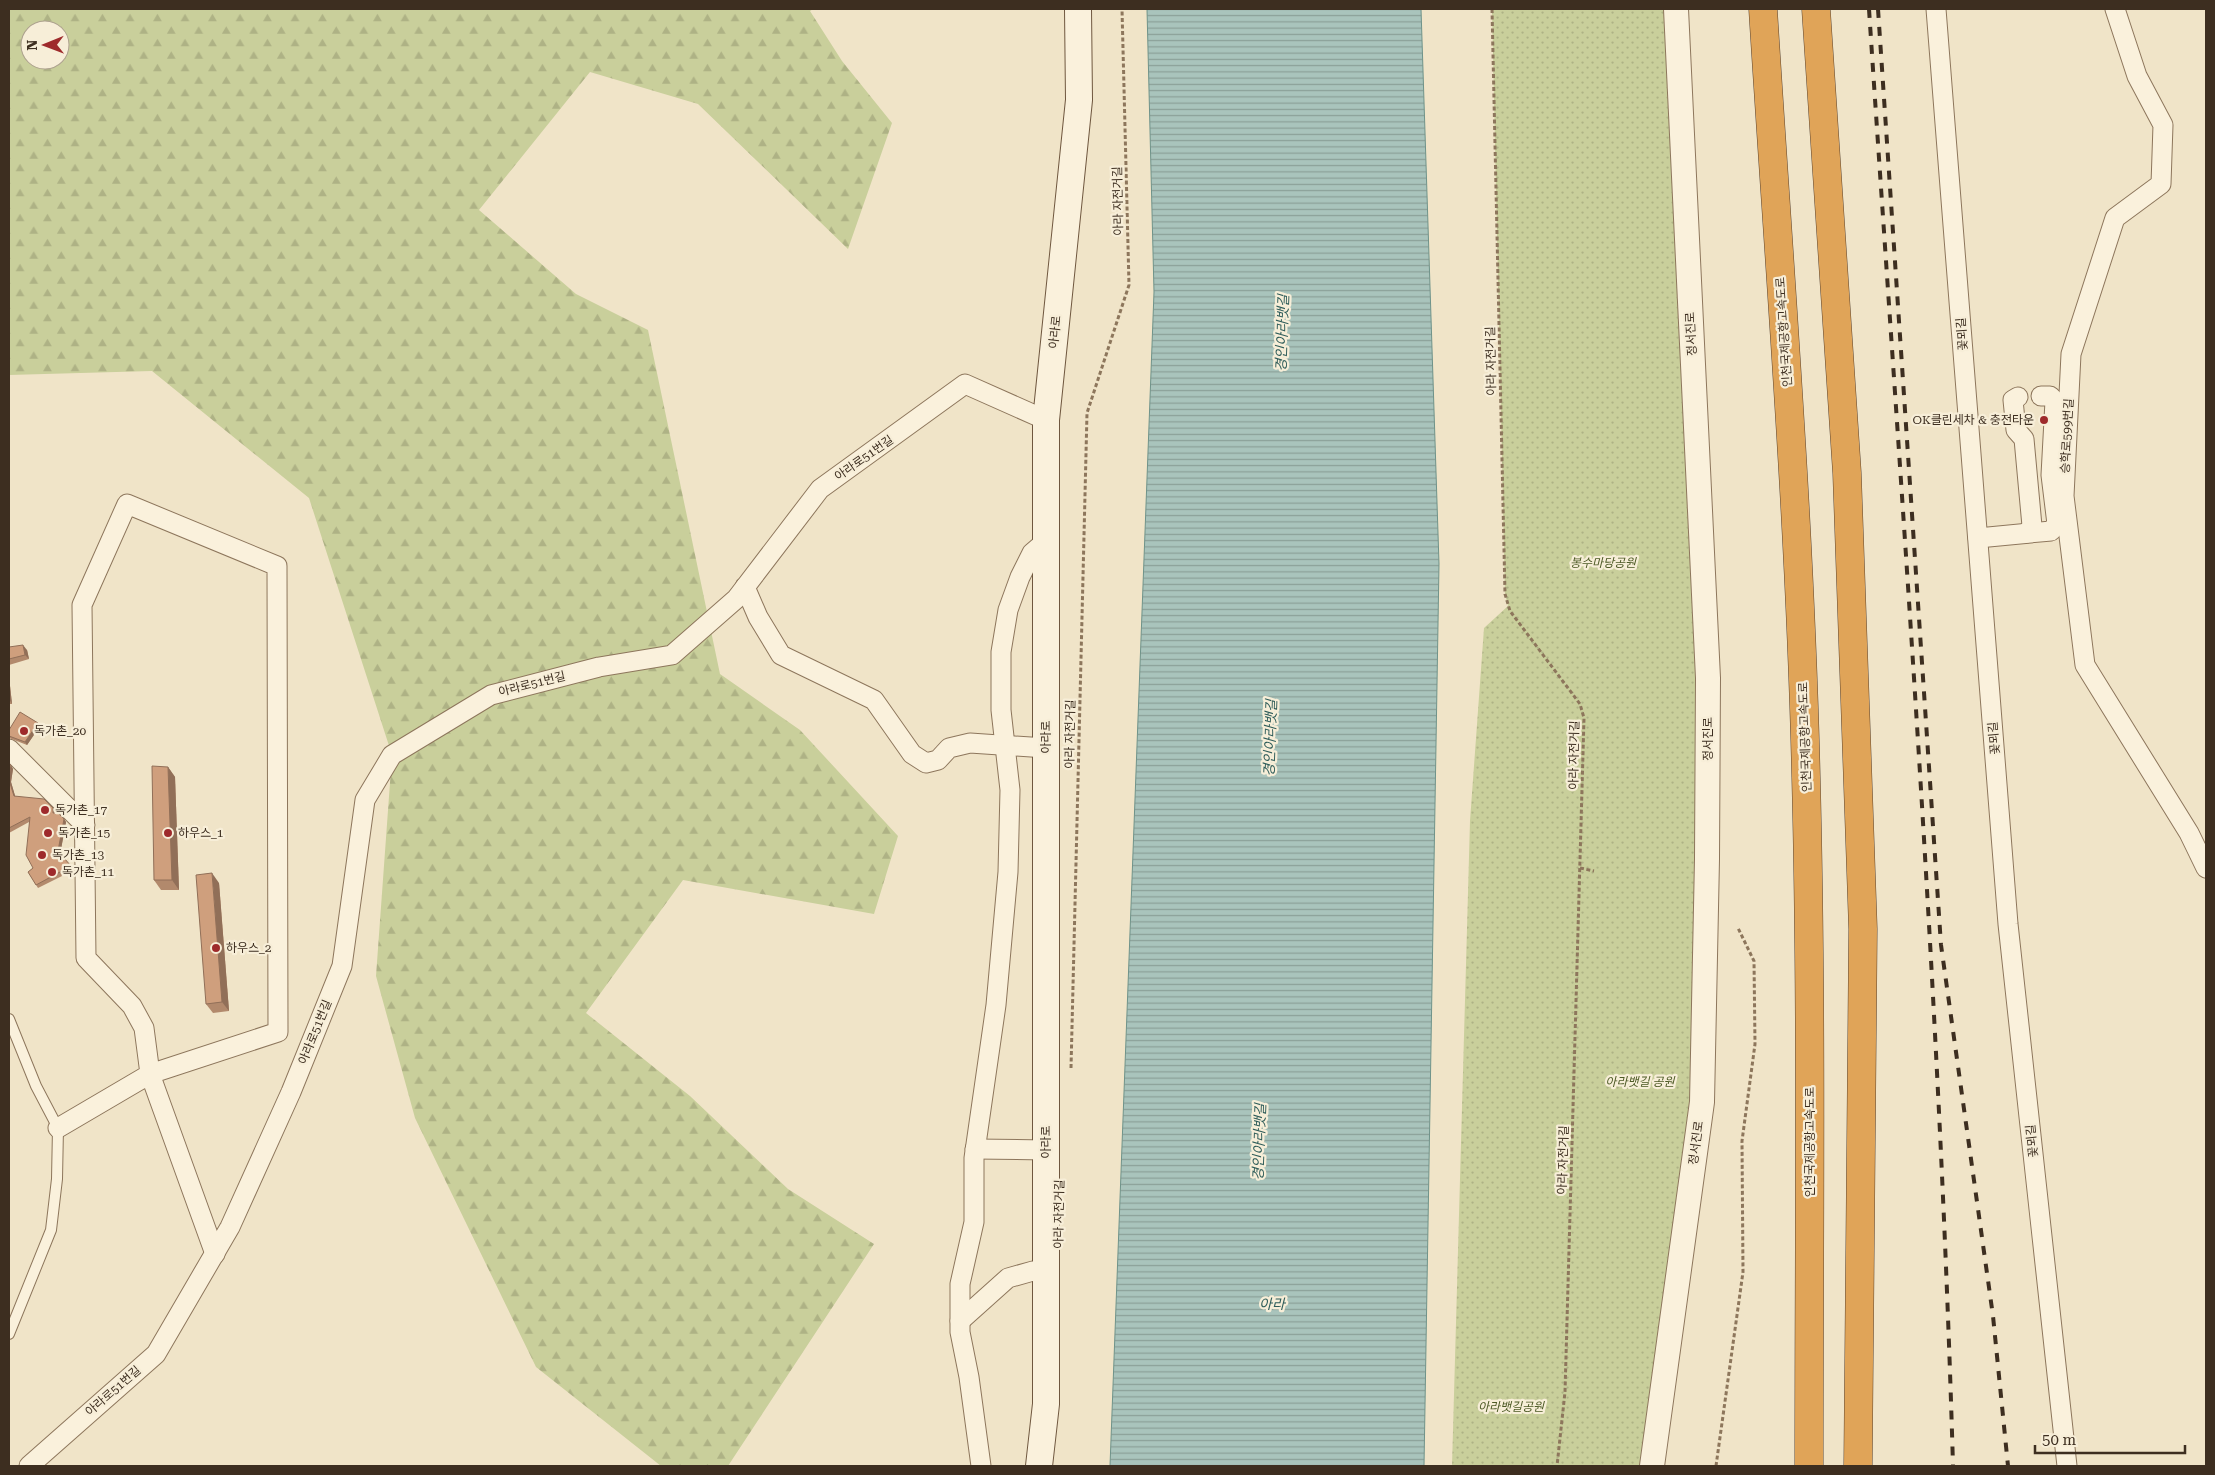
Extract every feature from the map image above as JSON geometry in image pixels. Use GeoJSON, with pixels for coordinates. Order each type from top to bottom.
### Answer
{"type":"FeatureCollection","features":[{"type":"Feature","properties":{"kind":"highway","name":"인천국제공항고속도로"},"geometry":{"type":"LineString","coordinates":[[1763,9],[1797,532],[1806,778],[1811,1184],[1809,1466]]}},
{"type":"Feature","properties":{"kind":"highway"},"geometry":{"type":"LineString","coordinates":[[1816,9],[1847,472],[1863,929],[1858,1466]]}},
{"type":"Feature","properties":{"kind":"main road","name":"아라로"},"geometry":{"type":"LineString","coordinates":[[1039,1466],[1046,1404],[1046,420],[1079,100],[1078,9]]}},
{"type":"Feature","properties":{"kind":"street","name":"정서진로"},"geometry":{"type":"LineString","coordinates":[[1652,1466],[1702,1102],[1707,859],[1708,678],[1676,9]]}},
{"type":"Feature","properties":{"kind":"street","name":"꽃뫼길"},"geometry":{"type":"LineString","coordinates":[[1936,9],[2008,924],[2067,1466]]}},
{"type":"Feature","properties":{"kind":"street","name":"승학로599번길"},"geometry":{"type":"LineString","coordinates":[[2115,9],[2137,76],[2163,125],[2160,184],[2115,218],[2071,354],[2064,496],[2085,665],[2189,833],[2206,868]]}},
{"type":"Feature","properties":{"kind":"street","name":"아라로51번길"},"geometry":{"type":"LineString","coordinates":[[29,1466],[156,1354],[230,1227],[291,1092],[342,966],[365,800],[392,755],[491,695],[599,667],[672,655],[736,599],[820,489],[965,384],[1046,420]]}},
{"type":"Feature","properties":{"kind":"street"},"geometry":{"type":"LineString","coordinates":[[1978,538],[2051,532],[2057,524],[2051,475],[2056,401],[2050,396],[2041,396]]}},
{"type":"Feature","properties":{"kind":"street"},"geometry":{"type":"LineString","coordinates":[[2018,397],[2013,400],[2016,430],[2024,439],[2032,526],[2027,534]]}},
{"type":"Feature","properties":{"kind":"street"},"geometry":{"type":"LineString","coordinates":[[58,1128],[150,1074],[278,1032],[276,566],[128,504],[82,605],[86,958],[132,1006],[144,1028],[150,1074],[215,1254]]}},
{"type":"Feature","properties":{"kind":"street"},"geometry":{"type":"LineString","coordinates":[[981,1466],[969,1377],[960,1332],[960,1284],[974,1222],[975,1149],[996,1006],[1008,872],[1010,790],[1001,710],[1001,652],[1008,610],[1032,553],[1046,541]]}},
{"type":"Feature","properties":{"kind":"street"},"geometry":{"type":"LineString","coordinates":[[745,588],[758,617],[781,655],[874,700],[912,754],[926,763],[938,760],[949,748],[970,743],[1046,748]]}},
{"type":"Feature","properties":{"kind":"street"},"geometry":{"type":"LineString","coordinates":[[9,749],[85,826]]}},
{"type":"Feature","properties":{"kind":"street"},"geometry":{"type":"LineString","coordinates":[[975,1149],[1046,1150]]}},
{"type":"Feature","properties":{"kind":"street"},"geometry":{"type":"LineString","coordinates":[[960,1321],[1008,1278],[1033,1271],[1046,1270]]}},
{"type":"Feature","properties":{"kind":"lane"},"geometry":{"type":"LineString","coordinates":[[9,1018],[36,1086],[58,1128],[57,1179],[51,1230],[9,1334]]}},
{"type":"Feature","properties":{"kind":"path","name":"아라 자전거길"},"geometry":{"type":"LineString","coordinates":[[1071,1070],[1087,413],[1129,285],[1122,9]]}},
{"type":"Feature","properties":{"kind":"path","name":"아라 자전거길"},"geometry":{"type":"LineString","coordinates":[[1492,9],[1505,594],[1510,611],[1584,710],[1565,1392],[1557,1466]]}},
{"type":"Feature","properties":{"kind":"path"},"geometry":{"type":"LineString","coordinates":[[1580,868],[1594,871]]}},
{"type":"Feature","properties":{"kind":"path"},"geometry":{"type":"LineString","coordinates":[[1716,1466],[1743,1272],[1742,1141],[1755,1044],[1754,962],[1738,928]]}},
{"type":"Feature","properties":{"kind":"green space"},"geometry":{"type":"Polygon","coordinates":[[[9,9],[813,9],[810,11],[842,61],[892,123],[848,249],[698,104],[590,72],[479,210],[576,294],[648,330],[720,674],[800,730],[898,836],[874,914],[683,880],[586,1013],[690,1096],[788,1189],[874,1244],[728,1466],[661,1466],[536,1367],[415,1118],[376,976],[392,755],[309,498],[152,371],[9,375],[9,9]]]}},
{"type":"Feature","properties":{"kind":"green space"},"geometry":{"type":"Polygon","coordinates":[[[1492,9],[1675,9],[1708,678],[1702,1102],[1652,1466],[1452,1466],[1470,821],[1484,628],[1508,606],[1505,594],[1492,9]]]}},
{"type":"Feature","properties":{"kind":"water","name":"아라"},"geometry":{"type":"Polygon","coordinates":[[[1147,9],[1421,9],[1439,564],[1424,1466],[1110,1466],[1154,292],[1147,9]]]}},
{"type":"Feature","properties":{"kind":"building"},"geometry":{"type":"Polygon","coordinates":[[[23,645],[25,655],[9,659],[9,647],[23,645]]]}},
{"type":"Feature","properties":{"kind":"building","name":"독가촌_20"},"geometry":{"type":"Polygon","coordinates":[[[20,712],[38,723],[25,742],[9,736],[9,730],[20,712]]]}},
{"type":"Feature","properties":{"kind":"building"},"geometry":{"type":"Polygon","coordinates":[[[152,766],[168,767],[172,880],[154,880],[152,766]]]}},
{"type":"Feature","properties":{"kind":"building"},"geometry":{"type":"Polygon","coordinates":[[[9,780],[14,796],[44,799],[53,808],[53,813],[58,813],[64,819],[58,851],[71,866],[36,885],[28,872],[33,868],[26,855],[30,817],[9,828],[9,780]]]}},
{"type":"Feature","properties":{"kind":"building"},"geometry":{"type":"Polygon","coordinates":[[[212,873],[222,1002],[206,1004],[196,875],[212,873]]]}},
{"type":"Feature","properties":{"kind":"railway"},"geometry":{"type":"LineString","coordinates":[[1869,9],[1929,919],[1947,1284],[1953,1466]]}},
{"type":"Feature","properties":{"kind":"railway"},"geometry":{"type":"LineString","coordinates":[[1878,9],[1941,945],[1993,1316],[2008,1466]]}},
{"type":"Feature","properties":{"kind":"place","name":"OK클린세차 & 충전타운"},"geometry":{"type":"Point","coordinates":[2044,420]}},
{"type":"Feature","properties":{"kind":"place","name":"독가촌_20"},"geometry":{"type":"Point","coordinates":[24,731]}},
{"type":"Feature","properties":{"kind":"place","name":"독가촌_17"},"geometry":{"type":"Point","coordinates":[45,810]}},
{"type":"Feature","properties":{"kind":"place","name":"독가촌_15"},"geometry":{"type":"Point","coordinates":[48,833]}},
{"type":"Feature","properties":{"kind":"place","name":"하우스_1"},"geometry":{"type":"Point","coordinates":[168,833]}},
{"type":"Feature","properties":{"kind":"place","name":"독가촌_13"},"geometry":{"type":"Point","coordinates":[42,855]}},
{"type":"Feature","properties":{"kind":"place","name":"독가촌_11"},"geometry":{"type":"Point","coordinates":[52,872]}},
{"type":"Feature","properties":{"kind":"place","name":"하우스_2"},"geometry":{"type":"Point","coordinates":[216,948]}},
{"type":"Feature","properties":{"kind":"water label","name":"경인아라뱃길"},"geometry":{"type":"Point","coordinates":[1282,333]}},
{"type":"Feature","properties":{"kind":"water label","name":"경인아라뱃길"},"geometry":{"type":"Point","coordinates":[1270,738]}},
{"type":"Feature","properties":{"kind":"water label","name":"경인아라뱃길"},"geometry":{"type":"Point","coordinates":[1259,1142]}},
{"type":"Feature","properties":{"kind":"park label","name":"봉수마당공원"},"geometry":{"type":"Point","coordinates":[1603,563]}},
{"type":"Feature","properties":{"kind":"park label","name":"아라뱃길 공원"},"geometry":{"type":"Point","coordinates":[1640,1082]}},
{"type":"Feature","properties":{"kind":"park label","name":"아라뱃길공원"},"geometry":{"type":"Point","coordinates":[1511,1407]}}]}
